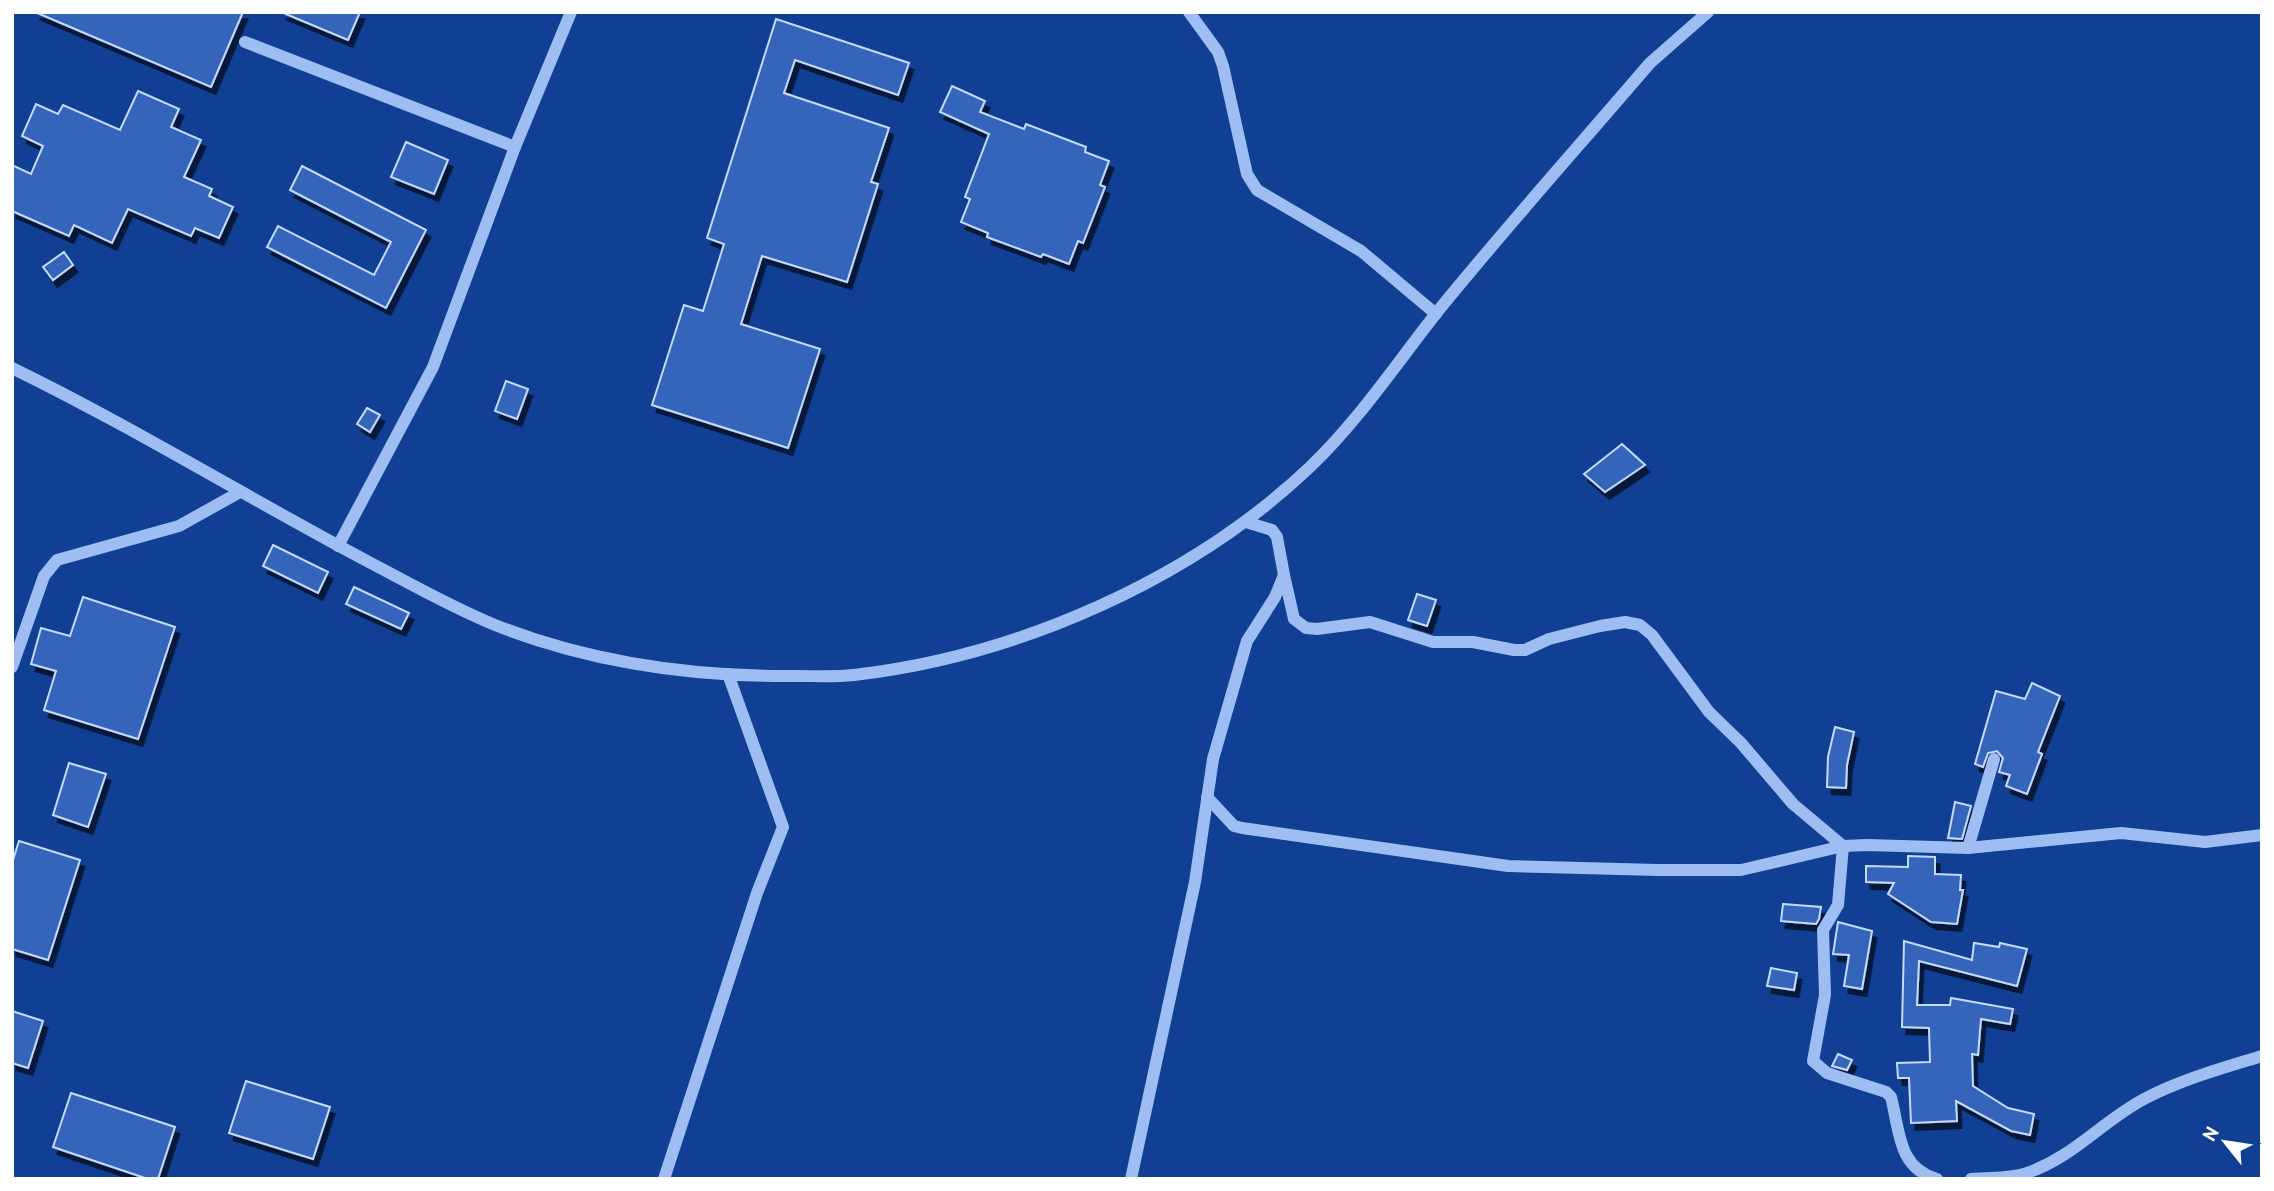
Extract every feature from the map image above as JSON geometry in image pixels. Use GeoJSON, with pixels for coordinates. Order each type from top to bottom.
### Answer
{"type":"FeatureCollection","features":[{"type":"Feature","properties":{"kind":"street"},"geometry":{"type":"LineString","coordinates":[[338,546],[433,367],[515,147],[571,12]]}},
{"type":"Feature","properties":{"kind":"street"},"geometry":{"type":"LineString","coordinates":[[1189,12],[1218,52],[1247,174],[1257,190],[1361,251],[1436,314]]}},
{"type":"Feature","properties":{"kind":"street"},"geometry":{"type":"LineString","coordinates":[[12,368],[131,429],[338,546],[457,608],[548,643],[630,664],[728,674],[853,675],[977,651],[1047,628],[1106,602],[1167,570],[1246,522],[1308,468],[1357,419],[1436,314],[1642,73],[1707,12]]}},
{"type":"Feature","properties":{"kind":"street"},"geometry":{"type":"LineString","coordinates":[[244,42],[515,147]]}},
{"type":"Feature","properties":{"kind":"street"},"geometry":{"type":"LineString","coordinates":[[12,667],[44,576],[57,560],[179,526],[240,492]]}},
{"type":"Feature","properties":{"kind":"street"},"geometry":{"type":"LineString","coordinates":[[1246,522],[1272,530],[1277,537],[1294,619],[1311,629],[1370,622],[1433,642],[1473,642],[1525,650],[1549,639],[1600,626],[1625,622],[1640,625],[1658,642],[1709,712],[1741,743],[1793,804],[1843,846]]}},
{"type":"Feature","properties":{"kind":"street"},"geometry":{"type":"LineString","coordinates":[[1131,1179],[1195,882],[1213,759],[1240,659],[1284,576]]}},
{"type":"Feature","properties":{"kind":"street"},"geometry":{"type":"LineString","coordinates":[[664,1179],[757,893],[783,827],[728,674]]}},
{"type":"Feature","properties":{"kind":"street"},"geometry":{"type":"LineString","coordinates":[[1968,848],[1993,759]]}},
{"type":"Feature","properties":{"kind":"street"},"geometry":{"type":"LineString","coordinates":[[1207,797],[1234,826],[1242,828],[1508,866],[1734,870],[1843,846],[1968,848],[2121,833],[2205,842],[2262,835]]}},
{"type":"Feature","properties":{"kind":"street"},"geometry":{"type":"LineString","coordinates":[[1843,846],[1838,905],[1823,930],[1825,995],[1813,1061],[1827,1073],[1886,1092],[1891,1097],[1908,1162],[1920,1174],[1937,1179]]}},
{"type":"Feature","properties":{"kind":"street"},"geometry":{"type":"LineString","coordinates":[[1971,1179],[2023,1174],[2062,1157],[2147,1098],[2203,1074],[2262,1056]]}},
{"type":"Feature","properties":{"kind":"building"},"geometry":{"type":"Polygon","coordinates":[[[35,12],[243,12],[211,87],[35,12]]]}},
{"type":"Feature","properties":{"kind":"building"},"geometry":{"type":"Polygon","coordinates":[[[281,12],[360,12],[348,40],[281,12]]]}},
{"type":"Feature","properties":{"kind":"building"},"geometry":{"type":"Polygon","coordinates":[[[776,19],[909,63],[898,95],[795,60],[784,93],[889,128],[871,182],[878,184],[847,282],[762,256],[741,324],[820,349],[788,448],[652,405],[684,305],[703,311],[724,244],[707,238],[776,19]]]}},
{"type":"Feature","properties":{"kind":"building"},"geometry":{"type":"Polygon","coordinates":[[[952,86],[985,101],[980,112],[1024,129],[1026,124],[1086,147],[1085,152],[1109,161],[1100,185],[1105,187],[1083,243],[1078,241],[1069,264],[1043,254],[1041,257],[987,237],[988,233],[961,222],[970,199],[965,197],[989,134],[940,112],[952,86]]]}},
{"type":"Feature","properties":{"kind":"building"},"geometry":{"type":"Polygon","coordinates":[[[138,91],[179,109],[171,127],[201,140],[184,177],[212,189],[209,196],[233,207],[219,238],[195,228],[191,236],[128,209],[112,243],[74,225],[69,236],[12,211],[12,165],[31,174],[43,146],[22,136],[36,104],[58,114],[63,105],[120,130],[138,91]]]}},
{"type":"Feature","properties":{"kind":"building"},"geometry":{"type":"Polygon","coordinates":[[[406,142],[448,160],[434,194],[391,177],[406,142]]]}},
{"type":"Feature","properties":{"kind":"building"},"geometry":{"type":"Polygon","coordinates":[[[302,166],[426,230],[386,308],[267,247],[278,226],[374,275],[391,242],[290,190],[302,166]]]}},
{"type":"Feature","properties":{"kind":"building"},"geometry":{"type":"Polygon","coordinates":[[[64,252],[73,265],[53,280],[43,267],[64,252]]]}},
{"type":"Feature","properties":{"kind":"building"},"geometry":{"type":"Polygon","coordinates":[[[506,381],[528,389],[517,419],[495,411],[506,381]]]}},
{"type":"Feature","properties":{"kind":"building"},"geometry":{"type":"Polygon","coordinates":[[[367,408],[380,415],[370,432],[357,424],[367,408]]]}},
{"type":"Feature","properties":{"kind":"building"},"geometry":{"type":"Polygon","coordinates":[[[1622,444],[1645,465],[1605,492],[1584,474],[1622,444]]]}},
{"type":"Feature","properties":{"kind":"building"},"geometry":{"type":"Polygon","coordinates":[[[273,545],[328,572],[318,593],[263,566],[273,545]]]}},
{"type":"Feature","properties":{"kind":"building"},"geometry":{"type":"Polygon","coordinates":[[[354,587],[409,613],[401,629],[346,604],[354,587]]]}},
{"type":"Feature","properties":{"kind":"building"},"geometry":{"type":"Polygon","coordinates":[[[1417,594],[1436,600],[1427,626],[1408,620],[1417,594]]]}},
{"type":"Feature","properties":{"kind":"building"},"geometry":{"type":"Polygon","coordinates":[[[83,597],[175,627],[138,739],[44,710],[56,671],[31,664],[41,628],[70,636],[83,597]]]}},
{"type":"Feature","properties":{"kind":"building"},"geometry":{"type":"Polygon","coordinates":[[[2032,683],[2060,696],[2038,752],[2042,754],[2027,794],[2006,786],[2010,775],[1999,772],[2003,758],[1997,751],[1988,753],[1983,767],[1975,764],[1996,691],[2025,699],[2032,683]]]}},
{"type":"Feature","properties":{"kind":"building"},"geometry":{"type":"Polygon","coordinates":[[[1835,727],[1854,732],[1847,765],[1846,788],[1827,787],[1828,757],[1835,727]]]}},
{"type":"Feature","properties":{"kind":"building"},"geometry":{"type":"Polygon","coordinates":[[[69,763],[106,774],[88,827],[53,815],[69,763]]]}},
{"type":"Feature","properties":{"kind":"building"},"geometry":{"type":"Polygon","coordinates":[[[1955,802],[1971,806],[1962,839],[1948,838],[1955,802]]]}},
{"type":"Feature","properties":{"kind":"building"},"geometry":{"type":"Polygon","coordinates":[[[19,841],[80,860],[48,960],[12,949],[12,863],[19,841]]]}},
{"type":"Feature","properties":{"kind":"building"},"geometry":{"type":"Polygon","coordinates":[[[1908,856],[1935,857],[1935,874],[1961,875],[1960,890],[1963,890],[1957,924],[1931,922],[1888,894],[1894,883],[1866,882],[1866,866],[1908,867],[1908,856]]]}},
{"type":"Feature","properties":{"kind":"building"},"geometry":{"type":"Polygon","coordinates":[[[1783,904],[1821,907],[1819,919],[1816,924],[1781,921],[1783,904]]]}},
{"type":"Feature","properties":{"kind":"building"},"geometry":{"type":"Polygon","coordinates":[[[1838,922],[1872,931],[1862,989],[1844,986],[1849,955],[1833,954],[1838,922]]]}},
{"type":"Feature","properties":{"kind":"building"},"geometry":{"type":"Polygon","coordinates":[[[1904,941],[1972,960],[1974,943],[1999,947],[2000,943],[2027,949],[2017,986],[1919,961],[1917,1005],[1950,1005],[1951,998],[2013,1009],[2010,1024],[1981,1019],[1978,1055],[1972,1054],[1973,1086],[2008,1108],[2034,1114],[2030,1135],[2011,1131],[1956,1101],[1957,1121],[1911,1123],[1909,1078],[1898,1078],[1897,1063],[1930,1062],[1929,1028],[1902,1027],[1904,941]]]}},
{"type":"Feature","properties":{"kind":"building"},"geometry":{"type":"Polygon","coordinates":[[[1771,968],[1797,973],[1794,990],[1767,986],[1771,968]]]}},
{"type":"Feature","properties":{"kind":"building"},"geometry":{"type":"Polygon","coordinates":[[[12,1011],[43,1021],[28,1068],[12,1063],[12,1011]]]}},
{"type":"Feature","properties":{"kind":"building"},"geometry":{"type":"Polygon","coordinates":[[[1838,1054],[1852,1060],[1847,1070],[1832,1066],[1838,1054]]]}},
{"type":"Feature","properties":{"kind":"building"},"geometry":{"type":"Polygon","coordinates":[[[246,1081],[330,1107],[313,1159],[229,1133],[246,1081]]]}},
{"type":"Feature","properties":{"kind":"building"},"geometry":{"type":"Polygon","coordinates":[[[71,1093],[175,1127],[158,1179],[148,1179],[53,1147],[71,1093]]]}}]}
